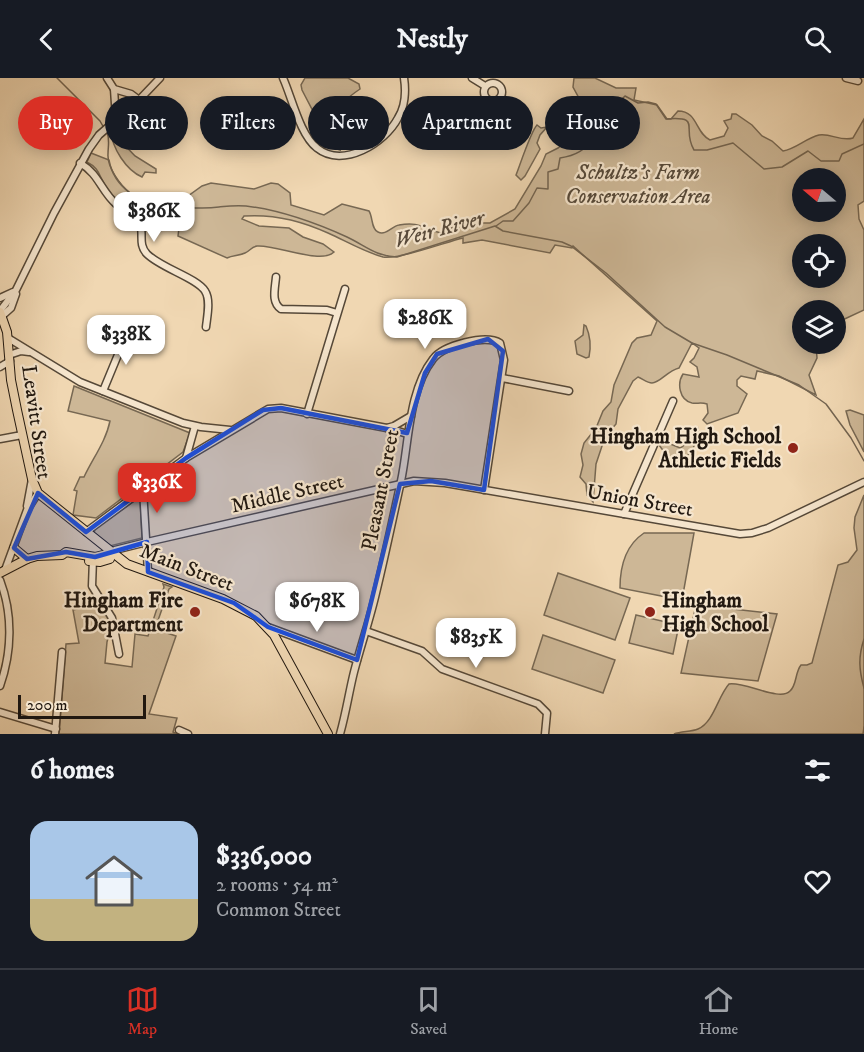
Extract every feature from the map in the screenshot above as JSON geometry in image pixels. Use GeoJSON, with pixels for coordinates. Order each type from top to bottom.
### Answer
{"type":"FeatureCollection","features":[{"type":"Feature","properties":{"kind":"main road","name":"Leavitt Street"},"geometry":{"type":"LineString","coordinates":[[1,313],[8,338],[11,380],[32,479]]}},
{"type":"Feature","properties":{"kind":"main road"},"geometry":{"type":"LineString","coordinates":[[32,479],[38,494],[111,553]]}},
{"type":"Feature","properties":{"kind":"main road"},"geometry":{"type":"LineString","coordinates":[[14,548],[27,559]]}},
{"type":"Feature","properties":{"kind":"main road","name":"Main Street"},"geometry":{"type":"LineString","coordinates":[[2,572],[27,559],[62,555],[66,552],[74,556],[93,559],[111,553],[127,564],[234,603],[256,616],[268,627],[328,734]]}},
{"type":"Feature","properties":{"kind":"street"},"geometry":{"type":"LineString","coordinates":[[107,78],[114,89],[114,96]]}},
{"type":"Feature","properties":{"kind":"street"},"geometry":{"type":"LineString","coordinates":[[143,96],[160,78]]}},
{"type":"Feature","properties":{"kind":"street"},"geometry":{"type":"LineString","coordinates":[[284,78],[308,139],[323,152],[341,156],[367,147],[395,124],[403,106],[404,78]]}},
{"type":"Feature","properties":{"kind":"street"},"geometry":{"type":"LineString","coordinates":[[472,78],[485,86]]}},
{"type":"Feature","properties":{"kind":"street"},"geometry":{"type":"LineString","coordinates":[[846,78],[858,81]]}},
{"type":"Feature","properties":{"kind":"street"},"geometry":{"type":"LineString","coordinates":[[114,89],[134,96]]}},
{"type":"Feature","properties":{"kind":"street"},"geometry":{"type":"LineString","coordinates":[[1,313],[11,308],[16,290],[50,221],[81,163],[105,129]]}},
{"type":"Feature","properties":{"kind":"street"},"geometry":{"type":"LineString","coordinates":[[81,163],[94,173],[110,198],[138,219],[141,227],[142,247],[147,255],[199,285],[205,291],[208,300],[206,327]]}},
{"type":"Feature","properties":{"kind":"street"},"geometry":{"type":"LineString","coordinates":[[276,278],[274,300],[281,309],[327,310],[337,313]]}},
{"type":"Feature","properties":{"kind":"street"},"geometry":{"type":"LineString","coordinates":[[307,414],[345,289]]}},
{"type":"Feature","properties":{"kind":"street"},"geometry":{"type":"LineString","coordinates":[[0,298],[16,290]]}},
{"type":"Feature","properties":{"kind":"street"},"geometry":{"type":"LineString","coordinates":[[102,391],[127,333]]}},
{"type":"Feature","properties":{"kind":"street"},"geometry":{"type":"LineString","coordinates":[[8,338],[67,375],[102,391],[195,426],[231,430]]}},
{"type":"Feature","properties":{"kind":"street","name":"Pleasant Street"},"geometry":{"type":"LineString","coordinates":[[340,734],[400,484],[411,416],[428,368],[434,357],[443,351],[478,340],[495,340],[500,343],[503,351],[502,378]]}},
{"type":"Feature","properties":{"kind":"street"},"geometry":{"type":"LineString","coordinates":[[0,367],[21,351],[35,355]]}},
{"type":"Feature","properties":{"kind":"street"},"geometry":{"type":"LineString","coordinates":[[484,490],[502,378],[569,391]]}},
{"type":"Feature","properties":{"kind":"street"},"geometry":{"type":"LineString","coordinates":[[624,513],[673,401]]}},
{"type":"Feature","properties":{"kind":"street"},"geometry":{"type":"LineString","coordinates":[[86,532],[186,458],[268,408],[281,408],[407,434]]}},
{"type":"Feature","properties":{"kind":"street"},"geometry":{"type":"LineString","coordinates":[[386,428],[411,416]]}},
{"type":"Feature","properties":{"kind":"street"},"geometry":{"type":"LineString","coordinates":[[186,458],[195,426]]}},
{"type":"Feature","properties":{"kind":"street"},"geometry":{"type":"LineString","coordinates":[[0,439],[22,435]]}},
{"type":"Feature","properties":{"kind":"street","name":"Leavitt Street"},"geometry":{"type":"LineString","coordinates":[[2,572],[14,548],[27,510],[32,479]]}},
{"type":"Feature","properties":{"kind":"street","name":"Union Street"},"geometry":{"type":"LineString","coordinates":[[400,484],[430,481],[721,531],[748,533],[777,524],[864,482]]}},
{"type":"Feature","properties":{"kind":"street","name":"Middle Street"},"geometry":{"type":"LineString","coordinates":[[111,553],[147,542],[400,484]]}},
{"type":"Feature","properties":{"kind":"street"},"geometry":{"type":"LineString","coordinates":[[143,489],[148,572]]}},
{"type":"Feature","properties":{"kind":"street","name":"Leavitt Street"},"geometry":{"type":"LineString","coordinates":[[27,510],[38,494]]}},
{"type":"Feature","properties":{"kind":"street"},"geometry":{"type":"LineString","coordinates":[[93,559],[92,586],[112,618],[119,654]]}},
{"type":"Feature","properties":{"kind":"street"},"geometry":{"type":"LineString","coordinates":[[0,580],[10,615],[8,647],[0,686]]}},
{"type":"Feature","properties":{"kind":"street"},"geometry":{"type":"LineString","coordinates":[[268,627],[357,660]]}},
{"type":"Feature","properties":{"kind":"street"},"geometry":{"type":"LineString","coordinates":[[366,631],[422,651],[442,669],[538,704],[547,713],[545,734]]}},
{"type":"Feature","properties":{"kind":"street"},"geometry":{"type":"LineString","coordinates":[[0,712],[56,732],[62,652]]}},
{"type":"Feature","properties":{"kind":"street"},"geometry":{"type":"LineString","coordinates":[[178,730],[188,734]]}},
{"type":"Feature","properties":{"kind":"highlighted area"},"geometry":{"type":"Polygon","coordinates":[[[488,339],[503,351],[484,490],[431,481],[400,484],[357,660],[268,627],[234,603],[148,572],[147,542],[95,557],[66,552],[27,559],[14,548],[38,493],[86,532],[186,458],[263,410],[281,408],[407,433],[425,373],[437,354],[488,339]]]}},
{"type":"Feature","properties":{"kind":"green space"},"geometry":{"type":"Polygon","coordinates":[[[305,78],[348,78],[359,84],[360,89],[351,96],[308,96],[308,102],[301,85],[305,78]]]}},
{"type":"Feature","properties":{"kind":"green space"},"geometry":{"type":"Polygon","coordinates":[[[574,78],[595,78],[616,88],[636,88],[635,96],[578,96],[573,87],[574,78]]]}},
{"type":"Feature","properties":{"kind":"green space","name":"Schultz's Farm Conservation Area"},"geometry":{"type":"Polygon","coordinates":[[[640,101],[657,105],[667,119],[671,119],[678,111],[685,112],[693,118],[701,133],[710,140],[724,136],[728,128],[724,121],[731,119],[732,114],[736,114],[783,151],[819,135],[853,138],[864,119],[864,201],[858,205],[859,219],[864,230],[864,310],[846,318],[846,300],[792,300],[792,354],[817,354],[809,375],[816,395],[779,376],[757,371],[755,379],[741,376],[737,380],[737,386],[747,394],[738,413],[707,424],[703,420],[708,413],[707,404],[692,403],[684,398],[680,391],[683,374],[699,377],[697,367],[690,362],[699,348],[692,343],[679,368],[652,383],[638,377],[633,381],[618,409],[616,424],[605,437],[596,464],[593,502],[587,495],[586,484],[580,477],[584,443],[611,402],[614,385],[632,343],[637,338],[651,335],[657,321],[573,246],[572,248],[555,245],[550,253],[482,240],[463,243],[463,238],[410,253],[383,257],[297,222],[276,217],[244,216],[242,219],[259,226],[289,228],[303,237],[323,244],[334,252],[319,256],[257,246],[243,254],[227,258],[178,236],[180,220],[148,216],[129,209],[113,196],[97,170],[87,162],[91,153],[109,160],[116,179],[122,186],[138,198],[156,205],[166,207],[171,202],[181,201],[202,186],[211,183],[254,189],[271,183],[278,184],[290,193],[291,205],[324,215],[342,204],[369,211],[374,228],[381,233],[399,225],[412,224],[441,233],[461,223],[490,223],[515,209],[546,154],[554,150],[640,150],[640,101]]]}},
{"type":"Feature","properties":{"kind":"green space"},"geometry":{"type":"Polygon","coordinates":[[[537,125],[545,127],[537,143],[540,149],[521,180],[516,175],[526,150],[533,150],[537,125]]]}},
{"type":"Feature","properties":{"kind":"green space"},"geometry":{"type":"Polygon","coordinates":[[[129,150],[156,169],[156,173],[145,172],[142,177],[136,174],[125,164],[117,151],[129,150]]]}},
{"type":"Feature","properties":{"kind":"green space"},"geometry":{"type":"Polygon","coordinates":[[[584,325],[590,341],[589,357],[586,358],[577,354],[575,341],[583,335],[584,325]]]}},
{"type":"Feature","properties":{"kind":"green space"},"geometry":{"type":"Polygon","coordinates":[[[74,386],[190,433],[183,452],[96,518],[73,515],[77,491],[74,490],[80,477],[84,477],[106,436],[110,421],[68,411],[74,386]]]}},
{"type":"Feature","properties":{"kind":"green space"},"geometry":{"type":"Polygon","coordinates":[[[850,410],[864,415],[864,452],[850,425],[846,411],[850,410]]]}},
{"type":"Feature","properties":{"kind":"green space"},"geometry":{"type":"Polygon","coordinates":[[[698,428],[699,434],[691,453],[679,466],[673,464],[659,445],[668,443],[680,448],[698,428]]]}},
{"type":"Feature","properties":{"kind":"green space"},"geometry":{"type":"Polygon","coordinates":[[[864,495],[864,734],[674,734],[703,726],[712,715],[729,684],[743,685],[778,694],[790,691],[801,665],[812,663],[838,565],[848,562],[857,550],[855,517],[864,495]]]}},
{"type":"Feature","properties":{"kind":"green space"},"geometry":{"type":"Polygon","coordinates":[[[140,497],[142,538],[110,546],[94,533],[95,529],[140,497]]]}},
{"type":"Feature","properties":{"kind":"green space"},"geometry":{"type":"Polygon","coordinates":[[[644,533],[694,533],[682,600],[620,588],[621,572],[628,550],[644,533]]]}},
{"type":"Feature","properties":{"kind":"green space"},"geometry":{"type":"Polygon","coordinates":[[[558,573],[630,598],[615,640],[544,615],[558,573]]]}},
{"type":"Feature","properties":{"kind":"green space"},"geometry":{"type":"Polygon","coordinates":[[[163,584],[172,587],[169,589],[155,629],[176,636],[149,714],[177,718],[173,732],[177,734],[59,734],[66,644],[79,643],[73,610],[101,603],[112,622],[105,663],[132,667],[135,634],[148,636],[163,584]]]}},
{"type":"Feature","properties":{"kind":"green space"},"geometry":{"type":"Polygon","coordinates":[[[696,605],[777,614],[758,681],[681,673],[696,605]]]}},
{"type":"Feature","properties":{"kind":"green space"},"geometry":{"type":"Polygon","coordinates":[[[636,615],[679,625],[673,654],[629,643],[636,615]]]}},
{"type":"Feature","properties":{"kind":"green space"},"geometry":{"type":"Polygon","coordinates":[[[543,635],[615,660],[603,693],[532,669],[543,635]]]}},
{"type":"Feature","properties":{"kind":"waterway","name":"Weir River"},"geometry":{"type":"LineString","coordinates":[[57,78],[100,121],[104,128]]}},
{"type":"Feature","properties":{"kind":"waterway"},"geometry":{"type":"LineString","coordinates":[[496,226],[503,221],[513,221],[529,203],[537,188],[548,189],[548,172],[558,169],[560,158],[574,155],[585,148],[590,140],[583,126],[595,116],[597,104],[617,104],[625,96],[638,103],[656,104],[666,119],[684,119],[688,122],[694,150],[707,150],[733,143],[764,169],[782,167],[808,151],[821,161],[839,161],[842,154],[864,144]]}},
{"type":"Feature","properties":{"kind":"waterway","name":"Weir River"},"geometry":{"type":"LineString","coordinates":[[108,150],[108,159],[122,185],[130,193],[147,201],[186,207],[259,208],[323,227],[377,253],[389,256],[397,257],[495,226],[503,231],[562,242],[571,246],[606,273],[665,327],[692,343],[799,385],[826,404],[851,438],[864,461]]}},
{"type":"Feature","properties":{"kind":"waterway"},"geometry":{"type":"LineString","coordinates":[[864,639],[860,664],[864,688]]}},
{"type":"Feature","properties":{"kind":"waterway"},"geometry":{"type":"LineString","coordinates":[[863,734],[864,727]]}},
{"type":"Feature","properties":{"kind":"place","name":"Hingham High School Athletic Fields"},"geometry":{"type":"Point","coordinates":[793,448]}},
{"type":"Feature","properties":{"kind":"place","name":"Hingham Fire Department"},"geometry":{"type":"Point","coordinates":[195,612]}},
{"type":"Feature","properties":{"kind":"place","name":"Hingham High School"},"geometry":{"type":"Point","coordinates":[650,612]}}]}
